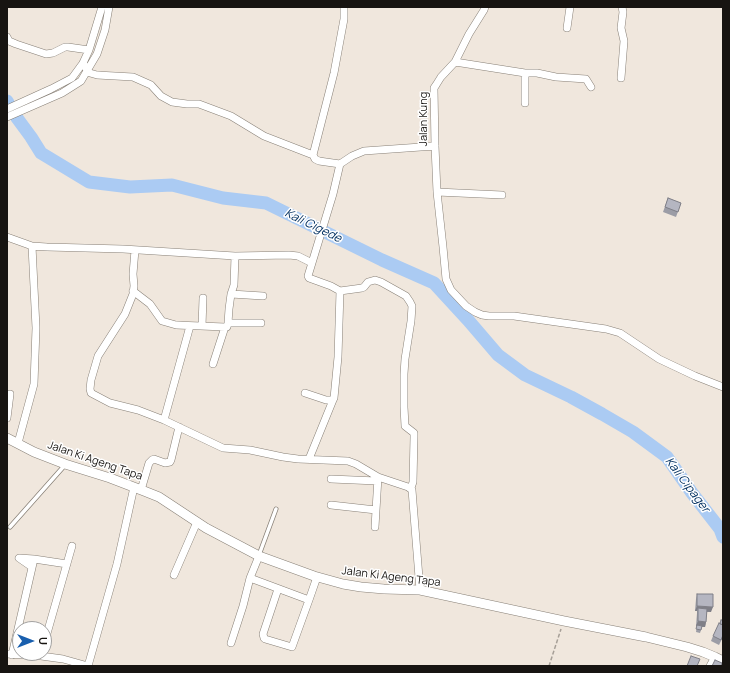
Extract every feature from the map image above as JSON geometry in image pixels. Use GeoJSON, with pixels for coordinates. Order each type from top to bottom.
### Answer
{"type":"FeatureCollection","features":[{"type":"Feature","properties":{"kind":"street"},"geometry":{"type":"LineString","coordinates":[[7,109],[72,78],[83,63],[89,50],[102,7]]}},
{"type":"Feature","properties":{"kind":"street"},"geometry":{"type":"LineString","coordinates":[[7,117],[62,93],[81,81],[97,54],[105,30],[109,7]]}},
{"type":"Feature","properties":{"kind":"street"},"geometry":{"type":"LineString","coordinates":[[313,155],[334,73],[344,19],[344,7]]}},
{"type":"Feature","properties":{"kind":"street","name":"Jalan Kung"},"geometry":{"type":"LineString","coordinates":[[485,7],[455,62],[441,77],[434,88],[437,192],[446,279],[451,290],[466,306],[474,312],[482,315],[514,316],[606,328],[620,334],[659,359],[695,376],[723,386]]}},
{"type":"Feature","properties":{"kind":"street"},"geometry":{"type":"LineString","coordinates":[[568,28],[570,7]]}},
{"type":"Feature","properties":{"kind":"street"},"geometry":{"type":"LineString","coordinates":[[621,78],[624,41],[621,28],[623,12],[622,7]]}},
{"type":"Feature","properties":{"kind":"street"},"geometry":{"type":"LineString","coordinates":[[7,37],[10,41],[16,44],[46,54],[53,53],[65,47],[89,50]]}},
{"type":"Feature","properties":{"kind":"street"},"geometry":{"type":"LineString","coordinates":[[455,62],[556,77],[586,79],[591,87]]}},
{"type":"Feature","properties":{"kind":"street"},"geometry":{"type":"LineString","coordinates":[[83,63],[90,73],[97,75],[133,77],[151,85],[161,96],[172,102],[199,104],[231,116],[264,136],[313,155],[315,159],[319,161],[340,164],[352,156],[364,151],[435,146]]}},
{"type":"Feature","properties":{"kind":"street"},"geometry":{"type":"LineString","coordinates":[[525,72],[525,103]]}},
{"type":"Feature","properties":{"kind":"street"},"geometry":{"type":"LineString","coordinates":[[340,164],[309,277],[340,291],[362,288],[368,282],[375,280],[406,296],[412,306],[405,359],[404,407],[405,426],[414,433],[413,482],[411,488],[420,590]]}},
{"type":"Feature","properties":{"kind":"street"},"geometry":{"type":"LineString","coordinates":[[437,192],[502,195]]}},
{"type":"Feature","properties":{"kind":"street"},"geometry":{"type":"LineString","coordinates":[[7,237],[32,246],[235,256],[289,255],[298,256],[312,263]]}},
{"type":"Feature","properties":{"kind":"street"},"geometry":{"type":"LineString","coordinates":[[18,443],[34,384],[36,328],[32,246]]}},
{"type":"Feature","properties":{"kind":"street"},"geometry":{"type":"LineString","coordinates":[[136,250],[133,274],[134,286],[130,302],[125,314],[98,356],[91,380],[90,391],[92,394],[110,403],[138,410],[164,420],[224,448],[264,452],[283,457],[348,461],[356,464],[377,479]]}},
{"type":"Feature","properties":{"kind":"street"},"geometry":{"type":"LineString","coordinates":[[213,364],[226,325],[234,284],[235,256]]}},
{"type":"Feature","properties":{"kind":"street"},"geometry":{"type":"LineString","coordinates":[[133,291],[150,304],[162,321],[176,325],[202,326],[261,323]]}},
{"type":"Feature","properties":{"kind":"street"},"geometry":{"type":"LineString","coordinates":[[308,459],[334,398],[338,357],[340,291]]}},
{"type":"Feature","properties":{"kind":"street"},"geometry":{"type":"LineString","coordinates":[[231,294],[263,296]]}},
{"type":"Feature","properties":{"kind":"street"},"geometry":{"type":"LineString","coordinates":[[202,326],[203,298]]}},
{"type":"Feature","properties":{"kind":"street"},"geometry":{"type":"LineString","coordinates":[[164,420],[190,326]]}},
{"type":"Feature","properties":{"kind":"street"},"geometry":{"type":"LineString","coordinates":[[305,393],[326,400],[333,400]]}},
{"type":"Feature","properties":{"kind":"street"},"geometry":{"type":"LineString","coordinates":[[7,418],[10,394]]}},
{"type":"Feature","properties":{"kind":"street"},"geometry":{"type":"LineString","coordinates":[[52,656],[88,666],[138,488],[149,463],[152,460],[154,459],[165,463],[170,462],[179,427]]}},
{"type":"Feature","properties":{"kind":"street","name":"Jalan Ki Ageng Tapa"},"geometry":{"type":"LineString","coordinates":[[7,438],[34,452],[138,488],[159,497],[206,528],[259,556],[317,577],[361,587],[420,590],[646,637],[687,647],[719,659]]}},
{"type":"Feature","properties":{"kind":"street"},"geometry":{"type":"LineString","coordinates":[[331,479],[377,479],[411,488]]}},
{"type":"Feature","properties":{"kind":"street"},"geometry":{"type":"LineString","coordinates":[[375,527],[377,479]]}},
{"type":"Feature","properties":{"kind":"street"},"geometry":{"type":"LineString","coordinates":[[331,505],[376,510]]}},
{"type":"Feature","properties":{"kind":"street"},"geometry":{"type":"LineString","coordinates":[[174,574],[197,522]]}},
{"type":"Feature","properties":{"kind":"street"},"geometry":{"type":"LineString","coordinates":[[51,621],[72,546]]}},
{"type":"Feature","properties":{"kind":"street"},"geometry":{"type":"LineString","coordinates":[[231,643],[250,578],[259,556]]}},
{"type":"Feature","properties":{"kind":"street"},"geometry":{"type":"LineString","coordinates":[[32,567],[19,558],[67,564]]}},
{"type":"Feature","properties":{"kind":"street"},"geometry":{"type":"LineString","coordinates":[[10,654],[34,559]]}},
{"type":"Feature","properties":{"kind":"street"},"geometry":{"type":"LineString","coordinates":[[278,589],[263,636],[265,639],[291,647],[317,577]]}},
{"type":"Feature","properties":{"kind":"street"},"geometry":{"type":"LineString","coordinates":[[250,578],[309,600]]}},
{"type":"Feature","properties":{"kind":"street"},"geometry":{"type":"LineString","coordinates":[[710,666],[719,659]]}},
{"type":"Feature","properties":{"kind":"lane"},"geometry":{"type":"LineString","coordinates":[[10,527],[65,464]]}},
{"type":"Feature","properties":{"kind":"lane"},"geometry":{"type":"LineString","coordinates":[[259,556],[276,509]]}},
{"type":"Feature","properties":{"kind":"path"},"geometry":{"type":"LineString","coordinates":[[549,666],[564,621]]}},
{"type":"Feature","properties":{"kind":"building"},"geometry":{"type":"Polygon","coordinates":[[[668,198],[681,203],[678,212],[665,207],[668,198]]]}},
{"type":"Feature","properties":{"kind":"building"},"geometry":{"type":"Polygon","coordinates":[[[697,594],[713,594],[713,607],[697,606],[697,594]]]}},
{"type":"Feature","properties":{"kind":"building"},"geometry":{"type":"Polygon","coordinates":[[[698,608],[707,609],[706,622],[698,621],[698,608]]]}},
{"type":"Feature","properties":{"kind":"building"},"geometry":{"type":"Polygon","coordinates":[[[721,620],[723,620],[723,625],[720,624],[721,620]]]}},
{"type":"Feature","properties":{"kind":"building"},"geometry":{"type":"Polygon","coordinates":[[[719,623],[723,625],[723,635],[721,640],[713,636],[719,623]]]}},
{"type":"Feature","properties":{"kind":"building"},"geometry":{"type":"Polygon","coordinates":[[[697,625],[702,626],[701,630],[696,629],[697,625]]]}},
{"type":"Feature","properties":{"kind":"building"},"geometry":{"type":"Polygon","coordinates":[[[691,656],[700,659],[697,666],[687,666],[691,656]]]}},
{"type":"Feature","properties":{"kind":"building"},"geometry":{"type":"Polygon","coordinates":[[[715,660],[722,663],[721,666],[712,666],[715,660]]]}},
{"type":"Feature","properties":{"kind":"waterway","name":"Kali Cigede"},"geometry":{"type":"LineString","coordinates":[[7,101],[41,153],[89,182],[130,187],[172,185],[223,198],[266,203],[382,260],[434,283],[498,355],[525,375],[571,397],[633,432],[667,457],[692,493],[720,529],[723,537]]}},
{"type":"Feature","properties":{"kind":"water label","name":"Kali Cipager"},"geometry":{"type":"Point","coordinates":[687,485]}}]}
